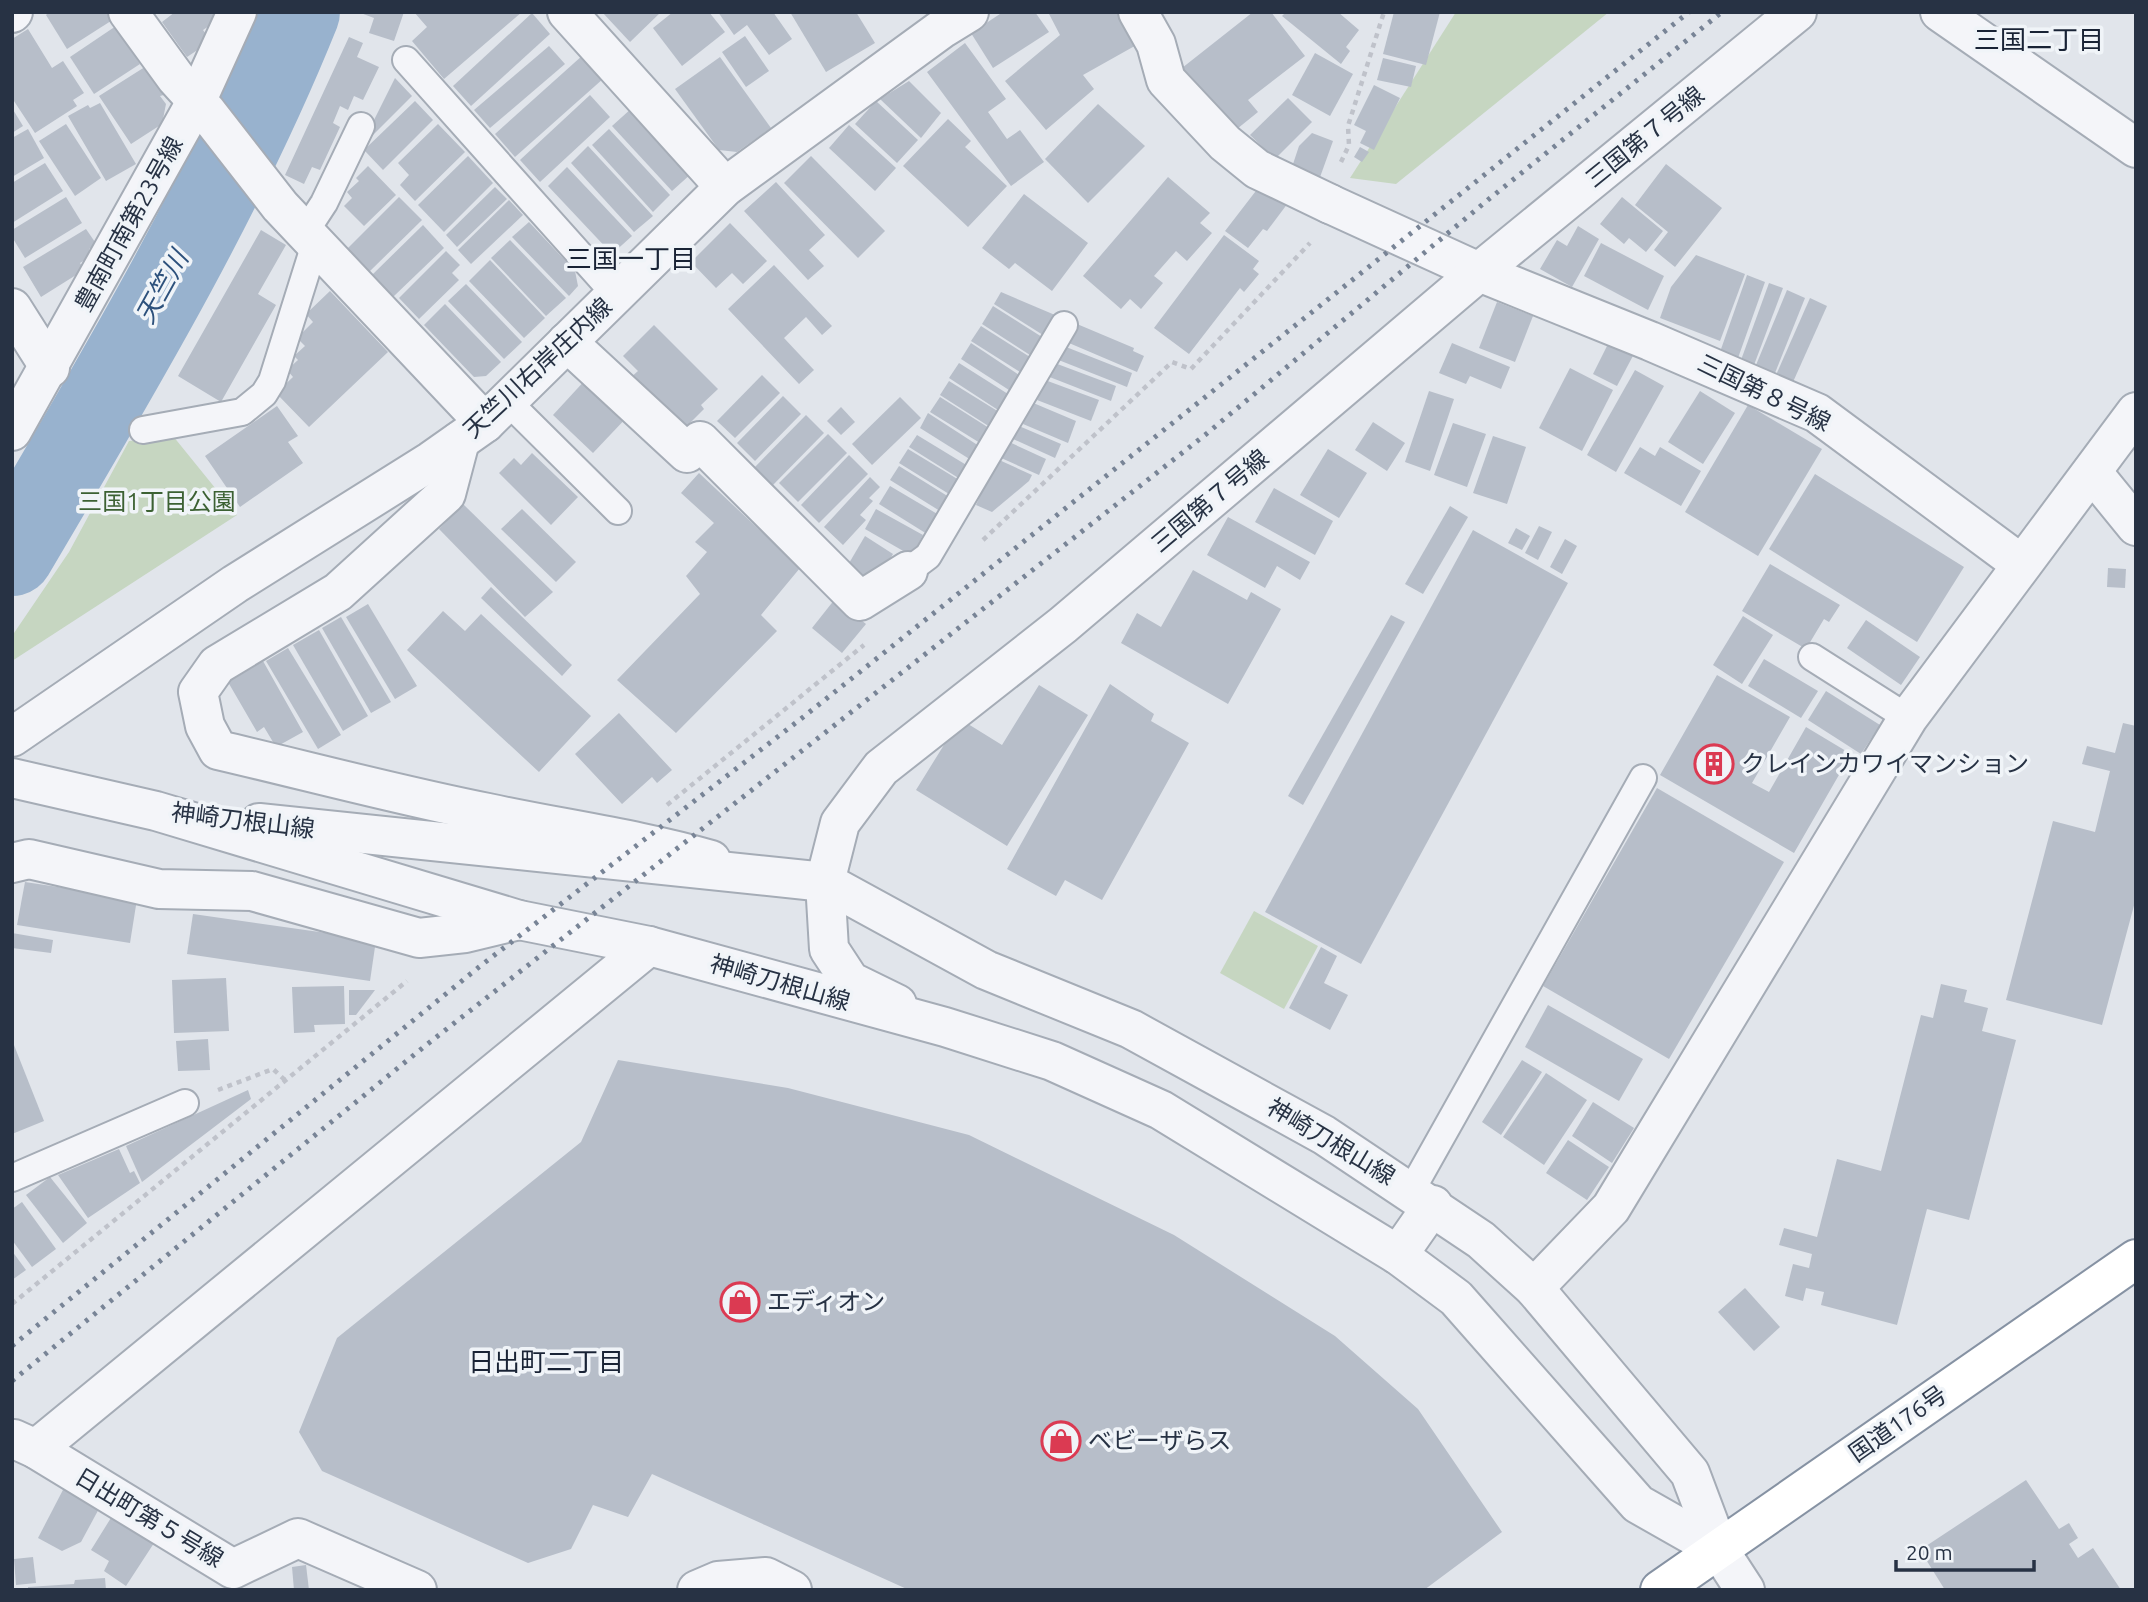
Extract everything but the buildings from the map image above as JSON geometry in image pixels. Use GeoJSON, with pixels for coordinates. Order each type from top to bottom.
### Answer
{"type":"FeatureCollection","features":[{"type":"Feature","properties":{"kind":"highway","name":"国道176号"},"geometry":{"type":"LineString","coordinates":[[1660,1590],[2136,1259]]}},
{"type":"Feature","properties":{"kind":"street"},"geometry":{"type":"LineString","coordinates":[[128,12],[176,78],[310,238],[484,422],[446,494],[338,592],[217,665],[198,692],[205,726],[218,750],[486,813],[622,841],[659,845],[767,876]]}},
{"type":"Feature","properties":{"kind":"street","name":"豊南町南第23号線"},"geometry":{"type":"LineString","coordinates":[[12,431],[202,106],[237,12]]}},
{"type":"Feature","properties":{"kind":"street"},"geometry":{"type":"LineString","coordinates":[[567,12],[725,187]]}},
{"type":"Feature","properties":{"kind":"street","name":"三国第８号線"},"geometry":{"type":"LineString","coordinates":[[1138,12],[1156,44],[1166,80],[1225,143],[1258,169],[1479,272],[1650,341],[1817,413],[2021,564]]}},
{"type":"Feature","properties":{"kind":"street","name":"三国第７号線"},"geometry":{"type":"LineString","coordinates":[[945,1027],[850,981],[829,949],[825,883],[840,823],[881,768],[1063,625],[1479,272],[1797,12]]}},
{"type":"Feature","properties":{"kind":"street"},"geometry":{"type":"LineString","coordinates":[[1940,12],[2136,148]]}},
{"type":"Feature","properties":{"kind":"street","name":"天竺川右岸庄内線"},"geometry":{"type":"LineString","coordinates":[[12,737],[235,584],[484,422],[725,187],[948,17]]}},
{"type":"Feature","properties":{"kind":"street"},"geometry":{"type":"LineString","coordinates":[[12,308],[50,368]]}},
{"type":"Feature","properties":{"kind":"street"},"geometry":{"type":"LineString","coordinates":[[567,342],[687,453],[700,441],[860,601],[908,571]]}},
{"type":"Feature","properties":{"kind":"street"},"geometry":{"type":"LineString","coordinates":[[1534,1288],[1611,1208],[1908,718],[2136,412]]}},
{"type":"Feature","properties":{"kind":"street"},"geometry":{"type":"LineString","coordinates":[[2092,472],[2136,526]]}},
{"type":"Feature","properties":{"kind":"street"},"geometry":{"type":"LineString","coordinates":[[12,778],[156,811]]}},
{"type":"Feature","properties":{"kind":"street","name":"神崎刀根山線"},"geometry":{"type":"LineString","coordinates":[[156,811],[361,836],[825,883],[986,970],[1131,1029],[1324,1135],[1422,1198],[1481,1240],[1534,1288],[1690,1473],[1719,1550],[1745,1590]]}},
{"type":"Feature","properties":{"kind":"street","name":"神崎刀根山線"},"geometry":{"type":"LineString","coordinates":[[156,811],[519,920],[649,946],[945,1027],[1052,1061],[1161,1110],[1398,1255],[1456,1298],[1638,1504],[1719,1550]]}},
{"type":"Feature","properties":{"kind":"street"},"geometry":{"type":"LineString","coordinates":[[12,863],[29,859],[159,889],[252,891],[419,938],[465,933],[519,920]]}},
{"type":"Feature","properties":{"kind":"street"},"geometry":{"type":"LineString","coordinates":[[24,1444],[649,946]]}},
{"type":"Feature","properties":{"kind":"street"},"geometry":{"type":"LineString","coordinates":[[1398,1255],[1422,1198]]}},
{"type":"Feature","properties":{"kind":"street","name":"日出町第５号線"},"geometry":{"type":"LineString","coordinates":[[24,1444],[233,1569],[298,1538],[417,1590]]}},
{"type":"Feature","properties":{"kind":"street"},"geometry":{"type":"LineString","coordinates":[[697,1590],[718,1581],[766,1577],[792,1590]]}},
{"type":"Feature","properties":{"kind":"lane"},"geometry":{"type":"LineString","coordinates":[[406,60],[616,295]]}},
{"type":"Feature","properties":{"kind":"lane"},"geometry":{"type":"LineString","coordinates":[[143,430],[242,412],[264,394],[272,381],[310,238],[361,127]]}},
{"type":"Feature","properties":{"kind":"lane"},"geometry":{"type":"LineString","coordinates":[[908,571],[928,556],[963,510],[1064,326]]}},
{"type":"Feature","properties":{"kind":"lane"},"geometry":{"type":"LineString","coordinates":[[484,422],[618,511]]}},
{"type":"Feature","properties":{"kind":"lane"},"geometry":{"type":"LineString","coordinates":[[1812,657],[1908,718]]}},
{"type":"Feature","properties":{"kind":"lane"},"geometry":{"type":"LineString","coordinates":[[1422,1198],[1643,778]]}},
{"type":"Feature","properties":{"kind":"lane"},"geometry":{"type":"LineString","coordinates":[[12,1178],[185,1103]]}},
{"type":"Feature","properties":{"kind":"path"},"geometry":{"type":"LineString","coordinates":[[1325,202],[1349,145],[1348,126],[1384,12]]}},
{"type":"Feature","properties":{"kind":"path"},"geometry":{"type":"LineString","coordinates":[[12,1304],[412,977]]}},
{"type":"Feature","properties":{"kind":"path"},"geometry":{"type":"LineString","coordinates":[[185,1103],[272,1069],[286,1081]]}},
{"type":"Feature","properties":{"kind":"green space"},"geometry":{"type":"Polygon","coordinates":[[[1456,12],[1609,12],[1396,184],[1350,178],[1456,12]]]}},
{"type":"Feature","properties":{"kind":"green space","name":"三国1丁目公園"},"geometry":{"type":"Polygon","coordinates":[[[173,436],[237,515],[12,661],[12,636],[69,552],[129,441],[173,436]]]}},
{"type":"Feature","properties":{"kind":"green space"},"geometry":{"type":"Polygon","coordinates":[[[1254,911],[1318,946],[1284,1009],[1220,973],[1254,911]]]}},
{"type":"Feature","properties":{"kind":"waterway","name":"天竺川"},"geometry":{"type":"LineString","coordinates":[[12,554],[128,355],[201,220],[236,152],[298,12]]}},
{"type":"Feature","properties":{"kind":"railway"},"geometry":{"type":"LineString","coordinates":[[12,1346],[479,967],[802,718],[1689,12]]}},
{"type":"Feature","properties":{"kind":"railway"},"geometry":{"type":"LineString","coordinates":[[12,1381],[425,1046],[1205,435],[1489,199],[1722,12]]}},
{"type":"Feature","properties":{"kind":"place","name":"クレインカワイマンション"},"geometry":{"type":"Point","coordinates":[1714,764]}},
{"type":"Feature","properties":{"kind":"place","name":"エディオン"},"geometry":{"type":"Point","coordinates":[740,1302]}},
{"type":"Feature","properties":{"kind":"place","name":"ベビーザらス"},"geometry":{"type":"Point","coordinates":[1061,1441]}},
{"type":"Feature","properties":{"kind":"district","name":"三国二丁目"},"geometry":{"type":"Point","coordinates":[2039,40]}},
{"type":"Feature","properties":{"kind":"district","name":"三国一丁目"},"geometry":{"type":"Point","coordinates":[631,259]}},
{"type":"Feature","properties":{"kind":"district","name":"日出町二丁目"},"geometry":{"type":"Point","coordinates":[546,1362]}}]}
